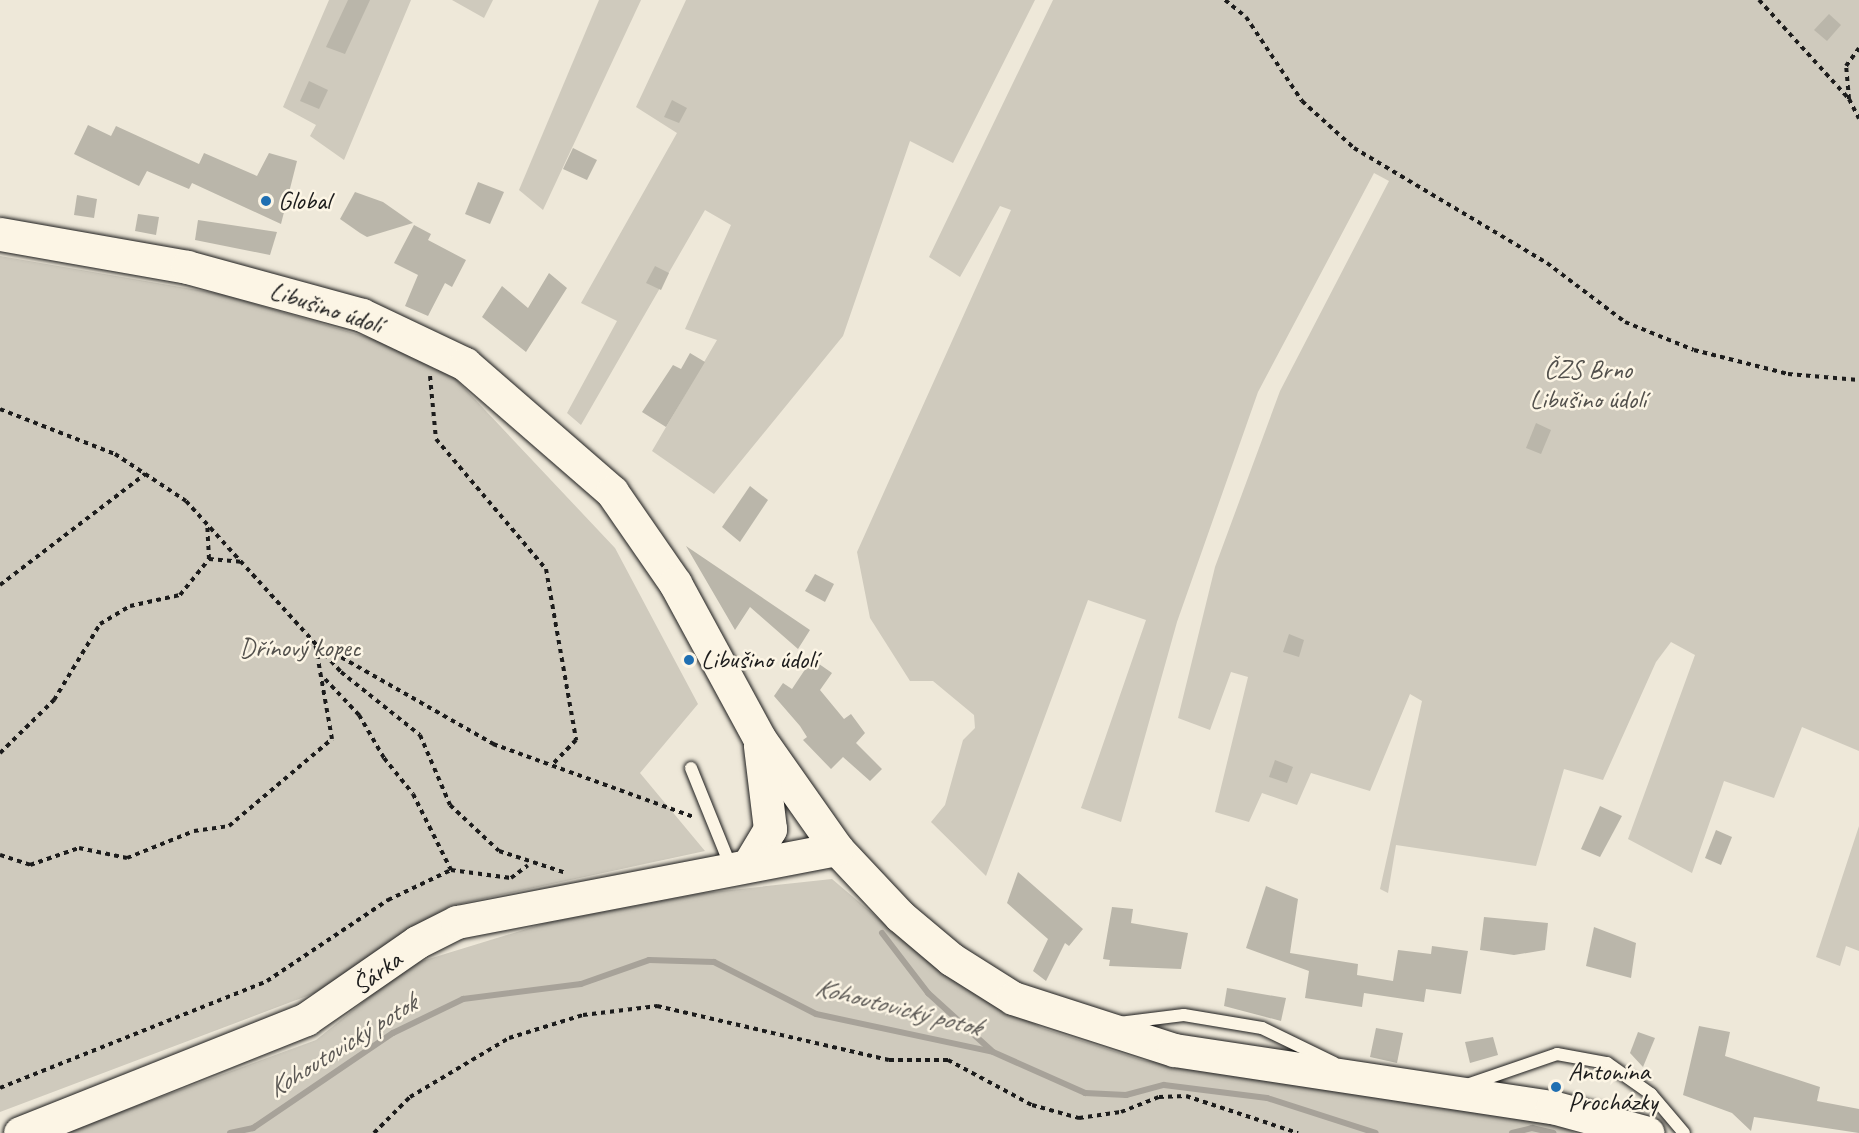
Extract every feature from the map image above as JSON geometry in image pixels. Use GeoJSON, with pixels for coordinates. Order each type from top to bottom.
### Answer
{"type":"FeatureCollection","features":[{"type":"Feature","properties":{"kind":"street","name":"Libušino údolí"},"geometry":{"type":"LineString","coordinates":[[0,234],[187,267],[362,315],[465,364],[612,492],[675,583],[759,738],[837,849]]}},
{"type":"Feature","properties":{"kind":"street"},"geometry":{"type":"LineString","coordinates":[[740,866],[770,829],[759,738]]}},
{"type":"Feature","properties":{"kind":"street"},"geometry":{"type":"LineString","coordinates":[[837,849],[900,916],[951,959],[1013,998],[1094,1028],[1174,1050],[1365,1082],[1452,1092],[1567,1110],[1647,1133]]}},
{"type":"Feature","properties":{"kind":"street","name":"Šárka"},"geometry":{"type":"LineString","coordinates":[[20,1133],[306,1019],[417,942],[457,922],[837,849]]}},
{"type":"Feature","properties":{"kind":"lane"},"geometry":{"type":"LineString","coordinates":[[691,768],[712,820],[740,866]]}},
{"type":"Feature","properties":{"kind":"lane"},"geometry":{"type":"LineString","coordinates":[[1452,1092],[1503,1069],[1557,1054],[1607,1063],[1650,1094],[1684,1133]]}},
{"type":"Feature","properties":{"kind":"path"},"geometry":{"type":"LineString","coordinates":[[1225,0],[1246,17],[1302,101],[1354,148],[1547,263],[1625,322],[1694,350],[1788,375],[1859,380]]}},
{"type":"Feature","properties":{"kind":"path"},"geometry":{"type":"LineString","coordinates":[[1759,0],[1849,99],[1859,119]]}},
{"type":"Feature","properties":{"kind":"path"},"geometry":{"type":"LineString","coordinates":[[1849,99],[1846,66],[1859,48]]}},
{"type":"Feature","properties":{"kind":"path"},"geometry":{"type":"LineString","coordinates":[[426,346],[436,439],[546,569],[576,740],[553,764]]}},
{"type":"Feature","properties":{"kind":"path"},"geometry":{"type":"LineString","coordinates":[[0,410],[115,454],[186,501],[341,672],[420,735],[450,805],[499,851],[528,865],[576,876]]}},
{"type":"Feature","properties":{"kind":"path"},"geometry":{"type":"LineString","coordinates":[[0,585],[145,474]]}},
{"type":"Feature","properties":{"kind":"path"},"geometry":{"type":"LineString","coordinates":[[0,753],[54,700],[100,624],[130,606],[180,595],[209,559],[207,523]]}},
{"type":"Feature","properties":{"kind":"path"},"geometry":{"type":"LineString","coordinates":[[209,559],[242,562]]}},
{"type":"Feature","properties":{"kind":"path"},"geometry":{"type":"LineString","coordinates":[[315,643],[493,744],[553,764],[674,814],[712,820]]}},
{"type":"Feature","properties":{"kind":"path"},"geometry":{"type":"LineString","coordinates":[[0,855],[30,865],[79,848],[127,858],[195,831],[229,826],[332,739],[325,678],[315,643]]}},
{"type":"Feature","properties":{"kind":"path"},"geometry":{"type":"LineString","coordinates":[[325,678],[359,715],[413,794],[451,870]]}},
{"type":"Feature","properties":{"kind":"path"},"geometry":{"type":"LineString","coordinates":[[0,1088],[267,981],[388,900],[451,870],[511,878],[528,865]]}},
{"type":"Feature","properties":{"kind":"path"},"geometry":{"type":"LineString","coordinates":[[374,1133],[410,1097],[509,1038],[583,1015],[657,1006],[888,1060],[948,1060],[1032,1105],[1079,1118],[1121,1112],[1160,1096],[1186,1095],[1298,1133]]}},
{"type":"Feature","properties":{"kind":"green space"},"geometry":{"type":"Polygon","coordinates":[[[329,0],[411,0],[344,160],[310,136],[316,125],[283,107],[329,0]]]}},
{"type":"Feature","properties":{"kind":"green space"},"geometry":{"type":"Polygon","coordinates":[[[452,0],[493,0],[484,18],[452,0]]]}},
{"type":"Feature","properties":{"kind":"green space"},"geometry":{"type":"Polygon","coordinates":[[[599,0],[641,0],[543,210],[519,190],[599,0]]]}},
{"type":"Feature","properties":{"kind":"green space"},"geometry":{"type":"Polygon","coordinates":[[[686,0],[1035,0],[953,163],[910,141],[843,336],[714,494],[652,451],[717,340],[685,329],[731,225],[705,210],[581,425],[567,413],[617,321],[581,303],[677,133],[636,107],[686,0]]]}},
{"type":"Feature","properties":{"kind":"green space","name":"ČZS Brno Libušino údolí"},"geometry":{"type":"Polygon","coordinates":[[[1053,0],[1859,0],[1859,751],[1802,727],[1774,798],[1724,781],[1692,873],[1628,839],[1695,655],[1671,642],[1656,662],[1603,780],[1564,769],[1536,866],[1396,845],[1388,893],[1380,889],[1422,701],[1410,694],[1370,791],[1311,773],[1297,805],[1262,793],[1249,822],[1215,812],[1248,677],[1231,672],[1210,730],[1178,718],[1215,567],[1280,391],[1389,181],[1374,173],[1258,392],[1177,622],[1121,822],[1081,808],[1146,620],[1088,600],[986,876],[931,822],[945,805],[963,740],[975,728],[974,715],[933,681],[910,681],[870,618],[857,552],[1011,210],[1000,206],[960,277],[929,257],[1053,0]]]}},
{"type":"Feature","properties":{"kind":"green space","name":"Dřínový kopec"},"geometry":{"type":"Polygon","coordinates":[[[0,256],[221,294],[435,357],[615,548],[698,704],[640,773],[705,851],[450,906],[315,993],[0,1112],[0,256]]]}},
{"type":"Feature","properties":{"kind":"green space"},"geometry":{"type":"Polygon","coordinates":[[[1859,826],[1859,951],[1846,946],[1840,966],[1816,957],[1859,826]]]}},
{"type":"Feature","properties":{"kind":"green space"},"geometry":{"type":"Polygon","coordinates":[[[832,879],[946,976],[1042,1028],[1142,1060],[1548,1119],[1575,1133],[63,1133],[316,1040],[409,965],[546,923],[703,893],[832,879]]]}},
{"type":"Feature","properties":{"kind":"building"},"geometry":{"type":"Polygon","coordinates":[[[348,0],[370,0],[345,54],[326,47],[348,0]]]}},
{"type":"Feature","properties":{"kind":"building"},"geometry":{"type":"Polygon","coordinates":[[[1829,14],[1841,25],[1827,41],[1814,30],[1829,14]]]}},
{"type":"Feature","properties":{"kind":"building"},"geometry":{"type":"Polygon","coordinates":[[[309,81],[328,90],[319,109],[300,101],[309,81]]]}},
{"type":"Feature","properties":{"kind":"building"},"geometry":{"type":"Polygon","coordinates":[[[672,100],[687,108],[679,123],[664,117],[672,100]]]}},
{"type":"Feature","properties":{"kind":"building"},"geometry":{"type":"Polygon","coordinates":[[[88,125],[111,136],[116,126],[199,164],[204,153],[257,176],[269,153],[297,161],[281,224],[192,183],[189,189],[147,171],[139,186],[74,154],[88,125]]]}},
{"type":"Feature","properties":{"kind":"building"},"geometry":{"type":"Polygon","coordinates":[[[573,148],[597,160],[587,180],[563,169],[573,148]]]}},
{"type":"Feature","properties":{"kind":"building"},"geometry":{"type":"Polygon","coordinates":[[[478,182],[504,192],[490,224],[465,214],[478,182]]]}},
{"type":"Feature","properties":{"kind":"building"},"geometry":{"type":"Polygon","coordinates":[[[355,192],[383,202],[413,223],[367,237],[340,219],[355,192]]]}},
{"type":"Feature","properties":{"kind":"building"},"geometry":{"type":"Polygon","coordinates":[[[77,195],[97,199],[94,218],[74,215],[77,195]]]}},
{"type":"Feature","properties":{"kind":"building"},"geometry":{"type":"Polygon","coordinates":[[[138,214],[159,217],[156,235],[135,231],[138,214]]]}},
{"type":"Feature","properties":{"kind":"building"},"geometry":{"type":"Polygon","coordinates":[[[198,220],[277,232],[270,255],[195,240],[198,220]]]}},
{"type":"Feature","properties":{"kind":"building"},"geometry":{"type":"Polygon","coordinates":[[[414,225],[431,234],[428,240],[466,260],[452,287],[445,283],[428,316],[405,306],[418,275],[394,263],[414,225]]]}},
{"type":"Feature","properties":{"kind":"building"},"geometry":{"type":"Polygon","coordinates":[[[655,266],[669,273],[661,290],[646,283],[655,266]]]}},
{"type":"Feature","properties":{"kind":"building"},"geometry":{"type":"Polygon","coordinates":[[[549,273],[567,288],[526,352],[482,317],[502,286],[528,308],[549,273]]]}},
{"type":"Feature","properties":{"kind":"building"},"geometry":{"type":"Polygon","coordinates":[[[690,353],[705,362],[666,427],[642,412],[673,365],[681,369],[690,353]]]}},
{"type":"Feature","properties":{"kind":"building"},"geometry":{"type":"Polygon","coordinates":[[[1536,423],[1551,430],[1541,454],[1526,448],[1536,423]]]}},
{"type":"Feature","properties":{"kind":"building"},"geometry":{"type":"Polygon","coordinates":[[[750,486],[768,500],[740,542],[722,527],[750,486]]]}},
{"type":"Feature","properties":{"kind":"building"},"geometry":{"type":"Polygon","coordinates":[[[686,546],[810,630],[798,649],[750,607],[735,630],[686,546]]]}},
{"type":"Feature","properties":{"kind":"building"},"geometry":{"type":"Polygon","coordinates":[[[815,574],[834,584],[825,602],[805,591],[815,574]]]}},
{"type":"Feature","properties":{"kind":"building"},"geometry":{"type":"Polygon","coordinates":[[[1289,634],[1304,640],[1299,657],[1283,652],[1289,634]]]}},
{"type":"Feature","properties":{"kind":"building"},"geometry":{"type":"Polygon","coordinates":[[[812,659],[832,673],[820,690],[844,719],[851,714],[865,733],[856,743],[882,769],[870,781],[843,757],[831,769],[803,740],[807,737],[800,726],[774,696],[783,683],[792,689],[812,659]]]}},
{"type":"Feature","properties":{"kind":"building"},"geometry":{"type":"Polygon","coordinates":[[[1275,760],[1293,767],[1287,783],[1269,777],[1275,760]]]}},
{"type":"Feature","properties":{"kind":"building"},"geometry":{"type":"Polygon","coordinates":[[[1600,806],[1622,816],[1600,857],[1581,849],[1600,806]]]}},
{"type":"Feature","properties":{"kind":"building"},"geometry":{"type":"Polygon","coordinates":[[[1716,830],[1732,837],[1721,865],[1705,858],[1716,830]]]}},
{"type":"Feature","properties":{"kind":"building"},"geometry":{"type":"Polygon","coordinates":[[[1018,872],[1083,929],[1069,946],[1065,943],[1046,981],[1033,971],[1048,939],[1007,903],[1018,872]]]}},
{"type":"Feature","properties":{"kind":"building"},"geometry":{"type":"Polygon","coordinates":[[[1266,886],[1298,899],[1290,953],[1358,964],[1357,975],[1393,981],[1398,950],[1431,954],[1432,946],[1468,951],[1461,994],[1426,989],[1424,1002],[1364,993],[1362,1007],[1305,998],[1309,971],[1246,948],[1266,886]]]}},
{"type":"Feature","properties":{"kind":"building"},"geometry":{"type":"Polygon","coordinates":[[[1112,907],[1133,909],[1131,923],[1188,933],[1181,969],[1109,966],[1110,960],[1103,959],[1112,907]]]}},
{"type":"Feature","properties":{"kind":"building"},"geometry":{"type":"Polygon","coordinates":[[[1484,917],[1548,923],[1545,950],[1514,955],[1480,950],[1484,917]]]}},
{"type":"Feature","properties":{"kind":"building"},"geometry":{"type":"Polygon","coordinates":[[[1594,927],[1636,943],[1631,978],[1586,966],[1594,927]]]}},
{"type":"Feature","properties":{"kind":"building"},"geometry":{"type":"Polygon","coordinates":[[[1227,988],[1286,998],[1281,1021],[1224,1006],[1227,988]]]}},
{"type":"Feature","properties":{"kind":"building"},"geometry":{"type":"Polygon","coordinates":[[[1699,1026],[1730,1032],[1725,1056],[1820,1087],[1817,1101],[1859,1109],[1859,1133],[1754,1117],[1751,1131],[1732,1113],[1683,1095],[1699,1026]]]}},
{"type":"Feature","properties":{"kind":"building"},"geometry":{"type":"Polygon","coordinates":[[[1376,1028],[1403,1033],[1397,1063],[1370,1057],[1376,1028]]]}},
{"type":"Feature","properties":{"kind":"building"},"geometry":{"type":"Polygon","coordinates":[[[1638,1032],[1655,1038],[1643,1067],[1630,1053],[1638,1032]]]}},
{"type":"Feature","properties":{"kind":"building"},"geometry":{"type":"Polygon","coordinates":[[[1493,1037],[1498,1055],[1470,1063],[1465,1042],[1493,1037]]]}},
{"type":"Feature","properties":{"kind":"waterway"},"geometry":{"type":"LineString","coordinates":[[882,933],[928,993],[992,1051]]}},
{"type":"Feature","properties":{"kind":"waterway","name":"Kohoutovický potok"},"geometry":{"type":"LineString","coordinates":[[230,1133],[253,1128],[393,1033],[463,999],[581,984],[649,960],[714,962],[816,1014],[993,1052],[1085,1093],[1126,1095],[1164,1085],[1267,1098],[1376,1133]]}},
{"type":"Feature","properties":{"kind":"waterway","name":"Kohoutovický potok"},"geometry":{"type":"LineString","coordinates":[[1512,1133],[1532,1128],[1553,1133]]}},
{"type":"Feature","properties":{"kind":"place","name":"Global"},"geometry":{"type":"Point","coordinates":[266,201]}},
{"type":"Feature","properties":{"kind":"place","name":"Libušino údolí"},"geometry":{"type":"Point","coordinates":[689,660]}},
{"type":"Feature","properties":{"kind":"place","name":"Antonína Procházky"},"geometry":{"type":"Point","coordinates":[1556,1087]}}]}
